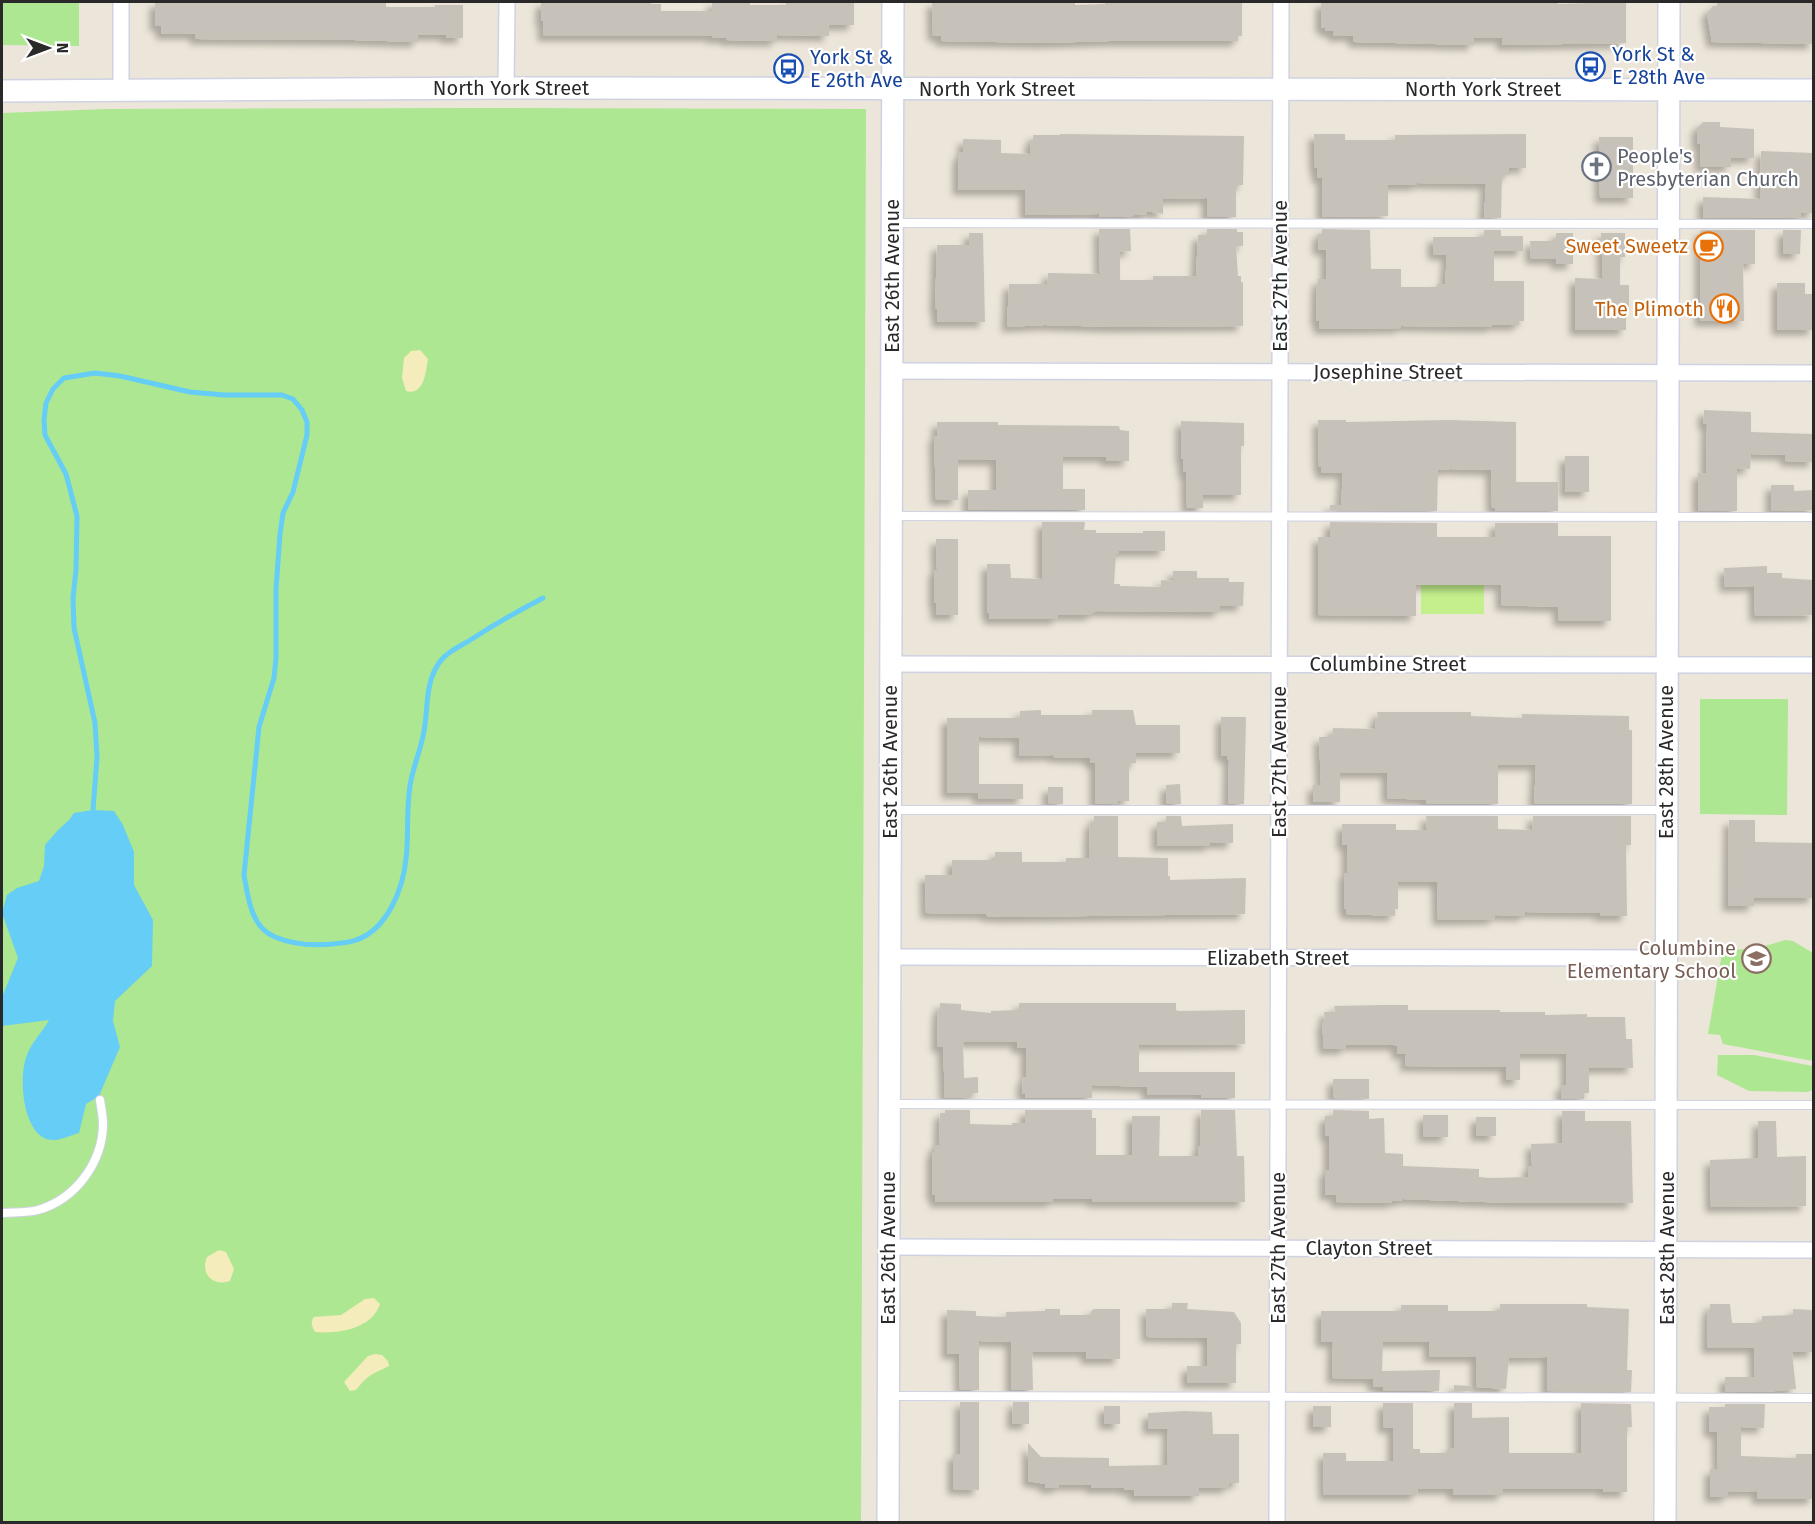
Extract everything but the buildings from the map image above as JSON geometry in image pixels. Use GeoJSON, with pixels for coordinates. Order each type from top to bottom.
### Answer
{"type":"FeatureCollection","features":[{"type":"Feature","properties":{"kind":"street"},"geometry":{"type":"LineString","coordinates":[[121,2],[121,91]]}},
{"type":"Feature","properties":{"kind":"street"},"geometry":{"type":"LineString","coordinates":[[506,88],[507,2]]}},
{"type":"Feature","properties":{"kind":"street","name":"East 26th Avenue"},"geometry":{"type":"LineString","coordinates":[[888,1522],[893,2]]}},
{"type":"Feature","properties":{"kind":"street","name":"East 27th Avenue"},"geometry":{"type":"LineString","coordinates":[[1276,1522],[1281,2]]}},
{"type":"Feature","properties":{"kind":"street","name":"East 28th Avenue"},"geometry":{"type":"LineString","coordinates":[[1665,1522],[1666,372],[1669,2]]}},
{"type":"Feature","properties":{"kind":"street","name":"North York Street"},"geometry":{"type":"LineString","coordinates":[[2,91],[506,88],[1814,90]]}},
{"type":"Feature","properties":{"kind":"street","name":"Josephine Street"},"geometry":{"type":"LineString","coordinates":[[891,371],[1814,372]]}},
{"type":"Feature","properties":{"kind":"street","name":"Columbine Street"},"geometry":{"type":"LineString","coordinates":[[890,664],[1814,665]]}},
{"type":"Feature","properties":{"kind":"street","name":"Elizabeth Street"},"geometry":{"type":"LineString","coordinates":[[889,957],[1666,958]]}},
{"type":"Feature","properties":{"kind":"street","name":"Clayton Street"},"geometry":{"type":"LineString","coordinates":[[888,1247],[1814,1250]]}},
{"type":"Feature","properties":{"kind":"lane"},"geometry":{"type":"LineString","coordinates":[[892,223],[1814,224]]}},
{"type":"Feature","properties":{"kind":"lane"},"geometry":{"type":"LineString","coordinates":[[891,516],[1814,517]]}},
{"type":"Feature","properties":{"kind":"lane"},"geometry":{"type":"LineString","coordinates":[[890,810],[1666,810]]}},
{"type":"Feature","properties":{"kind":"lane"},"geometry":{"type":"LineString","coordinates":[[2,1213],[39,1210],[70,1193],[81,1182],[92,1167],[99,1148],[103,1124],[100,1100]]}},
{"type":"Feature","properties":{"kind":"lane"},"geometry":{"type":"LineString","coordinates":[[889,1104],[1814,1105]]}},
{"type":"Feature","properties":{"kind":"lane"},"geometry":{"type":"LineString","coordinates":[[888,1396],[1814,1398]]}},
{"type":"Feature","properties":{"kind":"green space"},"geometry":{"type":"Polygon","coordinates":[[[2,2],[79,2],[79,46],[2,45],[2,2]]]}},
{"type":"Feature","properties":{"kind":"green space"},"geometry":{"type":"Polygon","coordinates":[[[106,109],[866,109],[861,1522],[2,1522],[2,113],[106,109]]]}},
{"type":"Feature","properties":{"kind":"green space"},"geometry":{"type":"Polygon","coordinates":[[[1421,585],[1484,585],[1484,614],[1421,614],[1421,585]]]}},
{"type":"Feature","properties":{"kind":"green space"},"geometry":{"type":"Polygon","coordinates":[[[1700,699],[1788,699],[1787,815],[1700,814],[1700,699]]]}},
{"type":"Feature","properties":{"kind":"green space"},"geometry":{"type":"Polygon","coordinates":[[[1785,940],[1793,941],[1813,953],[1813,1061],[1723,1044],[1720,1035],[1708,1034],[1723,948],[1748,949],[1785,940]]]}},
{"type":"Feature","properties":{"kind":"green space"},"geometry":{"type":"Polygon","coordinates":[[[1718,1055],[1754,1055],[1813,1066],[1813,1090],[1807,1092],[1749,1091],[1717,1075],[1718,1055]]]}},
{"type":"Feature","properties":{"kind":"sand"},"geometry":{"type":"Polygon","coordinates":[[[420,350],[428,359],[423,382],[417,390],[406,391],[402,378],[404,358],[411,351],[420,350]]]}},
{"type":"Feature","properties":{"kind":"sand"},"geometry":{"type":"Polygon","coordinates":[[[219,1250],[226,1252],[234,1269],[230,1281],[213,1281],[205,1269],[207,1257],[219,1250]]]}},
{"type":"Feature","properties":{"kind":"sand"},"geometry":{"type":"Polygon","coordinates":[[[374,1298],[380,1304],[370,1319],[362,1324],[344,1331],[315,1332],[312,1324],[314,1317],[341,1315],[365,1299],[374,1298]]]}},
{"type":"Feature","properties":{"kind":"sand"},"geometry":{"type":"Polygon","coordinates":[[[382,1355],[388,1361],[389,1366],[371,1375],[356,1390],[350,1391],[344,1382],[368,1356],[382,1355]]]}},
{"type":"Feature","properties":{"kind":"water"},"geometry":{"type":"Polygon","coordinates":[[[93,810],[114,811],[123,825],[134,852],[134,885],[153,920],[152,966],[115,1001],[113,1021],[120,1047],[99,1096],[86,1104],[79,1133],[52,1140],[42,1137],[34,1129],[25,1104],[23,1090],[24,1064],[27,1055],[49,1020],[2,1026],[2,997],[18,958],[2,913],[7,895],[17,888],[39,881],[44,866],[45,845],[58,830],[74,813],[93,810]]]}},
{"type":"Feature","properties":{"kind":"waterway"},"geometry":{"type":"LineString","coordinates":[[93,810],[97,757],[95,723],[74,628],[73,598],[77,516],[66,474],[45,435],[46,403],[53,389],[64,378],[95,373],[120,376],[190,392],[224,395],[282,395],[293,399],[302,410],[307,422],[307,435],[293,492],[283,513],[280,534],[274,678],[259,727],[244,875],[252,911],[261,927],[275,937],[304,944],[326,945],[347,942],[367,935],[385,918],[397,895],[404,871],[410,786],[422,740],[428,693],[435,670],[450,652],[543,598]]}},
{"type":"Feature","properties":{"kind":"place","name":"York St & E 28th Ave"},"geometry":{"type":"Point","coordinates":[1591,66]}},
{"type":"Feature","properties":{"kind":"place","name":"York St & E 26th Ave"},"geometry":{"type":"Point","coordinates":[789,68]}},
{"type":"Feature","properties":{"kind":"place","name":"People's Presbyterian Church"},"geometry":{"type":"Point","coordinates":[1596,167]}},
{"type":"Feature","properties":{"kind":"place","name":"Sweet Sweetz"},"geometry":{"type":"Point","coordinates":[1709,246]}},
{"type":"Feature","properties":{"kind":"place","name":"The Plimoth"},"geometry":{"type":"Point","coordinates":[1725,309]}},
{"type":"Feature","properties":{"kind":"place","name":"Columbine Elementary School"},"geometry":{"type":"Point","coordinates":[1757,959]}}]}
